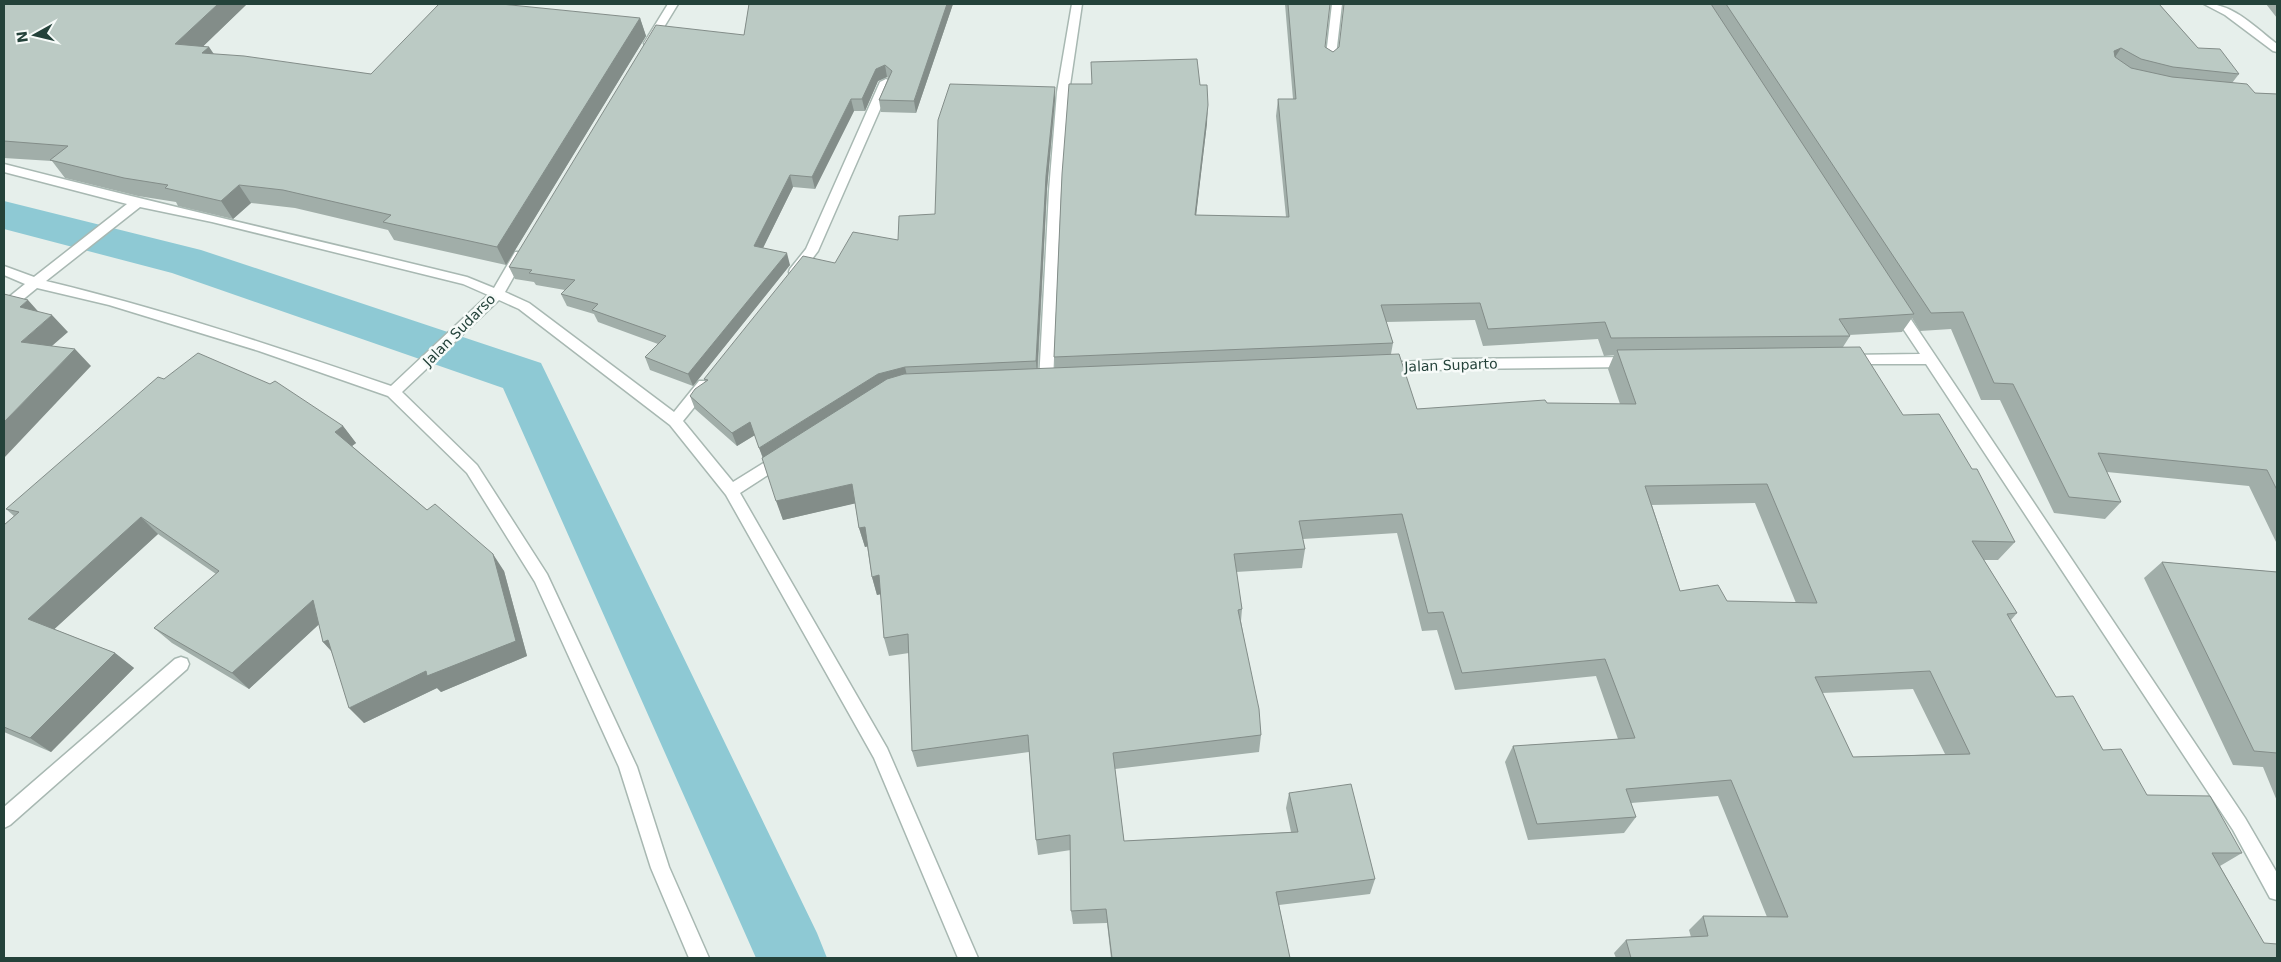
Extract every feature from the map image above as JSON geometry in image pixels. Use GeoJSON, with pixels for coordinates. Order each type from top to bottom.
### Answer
{"type":"FeatureCollection","features":[{"type":"Feature","properties":{"kind":"street"},"geometry":{"type":"LineString","coordinates":[[642,55],[674,4]]}},
{"type":"Feature","properties":{"kind":"street"},"geometry":{"type":"LineString","coordinates":[[1065,381],[1041,382],[1063,92],[1077,4]]}},
{"type":"Feature","properties":{"kind":"street"},"geometry":{"type":"LineString","coordinates":[[1330,64],[1337,4]]}},
{"type":"Feature","properties":{"kind":"street"},"geometry":{"type":"LineString","coordinates":[[2209,4],[2229,13],[2277,49]]}},
{"type":"Feature","properties":{"kind":"street"},"geometry":{"type":"LineString","coordinates":[[790,280],[812,251],[886,82]]}},
{"type":"Feature","properties":{"kind":"street"},"geometry":{"type":"LineString","coordinates":[[4,168],[132,206],[212,218],[467,281],[531,310],[675,421],[732,491],[880,754],[968,958]]}},
{"type":"Feature","properties":{"kind":"street"},"geometry":{"type":"LineString","coordinates":[[4,308],[132,206]]}},
{"type":"Feature","properties":{"kind":"street","name":"Jalan Sudarso"},"geometry":{"type":"LineString","coordinates":[[393,392],[411,378],[497,294],[528,242]]}},
{"type":"Feature","properties":{"kind":"street"},"geometry":{"type":"LineString","coordinates":[[4,270],[34,283],[110,301],[264,348],[393,392],[472,469],[541,579],[628,767],[660,868],[700,958]]}},
{"type":"Feature","properties":{"kind":"street"},"geometry":{"type":"LineString","coordinates":[[1887,293],[2239,824],[2277,891]]}},
{"type":"Feature","properties":{"kind":"street"},"geometry":{"type":"LineString","coordinates":[[1831,360],[1930,359]]}},
{"type":"Feature","properties":{"kind":"street","name":"Jalan Suparto"},"geometry":{"type":"LineString","coordinates":[[1366,368],[1455,364],[1643,362]]}},
{"type":"Feature","properties":{"kind":"street"},"geometry":{"type":"LineString","coordinates":[[675,421],[711,376]]}},
{"type":"Feature","properties":{"kind":"street"},"geometry":{"type":"LineString","coordinates":[[732,491],[796,450]]}},
{"type":"Feature","properties":{"kind":"street"},"geometry":{"type":"LineString","coordinates":[[4,819],[181,664]]}},
{"type":"Feature","properties":{"kind":"building"},"geometry":{"type":"Polygon","coordinates":[[[4,4],[218,4],[175,44],[209,47],[202,53],[244,56],[371,74],[439,4],[501,4],[640,18],[497,247],[383,222],[391,215],[283,190],[239,185],[221,201],[165,188],[168,185],[124,178],[50,160],[68,146],[4,141],[4,4]]]}},
{"type":"Feature","properties":{"kind":"building"},"geometry":{"type":"Polygon","coordinates":[[[749,4],[947,4],[914,101],[879,100],[892,71],[885,65],[876,69],[862,99],[851,99],[812,177],[790,175],[754,246],[787,253],[688,374],[645,357],[666,336],[592,310],[598,304],[561,294],[575,280],[529,273],[532,270],[509,267],[656,25],[744,35],[749,4]]]}},
{"type":"Feature","properties":{"kind":"building"},"geometry":{"type":"Polygon","coordinates":[[[1288,4],[1330,4],[1325,47],[1333,52],[1339,47],[1344,4],[1711,4],[1914,314],[1839,319],[1850,336],[1611,338],[1605,322],[1488,329],[1480,303],[1381,305],[1393,343],[1054,357],[1062,174],[1069,84],[1092,84],[1091,62],[1197,59],[1200,85],[1207,85],[1208,105],[1195,215],[1289,217],[1278,99],[1296,99],[1288,4]]]}},
{"type":"Feature","properties":{"kind":"building"},"geometry":{"type":"Polygon","coordinates":[[[1726,4],[2159,4],[2198,48],[2220,49],[2239,74],[2173,67],[2141,59],[2121,48],[2114,51],[2115,57],[2131,68],[2172,77],[2247,84],[2255,93],[2277,94],[2277,490],[2267,470],[2098,453],[2121,502],[2069,497],[2013,384],[1994,383],[1963,312],[1931,313],[1726,4]]]}},
{"type":"Feature","properties":{"kind":"building"},"geometry":{"type":"Polygon","coordinates":[[[950,84],[1055,87],[1046,176],[1036,361],[905,367],[878,374],[759,448],[750,422],[732,433],[690,396],[695,389],[708,380],[704,379],[803,256],[835,263],[853,232],[898,240],[899,216],[935,214],[938,120],[950,84]]]}},
{"type":"Feature","properties":{"kind":"building"},"geometry":{"type":"Polygon","coordinates":[[[4,294],[28,300],[20,307],[52,315],[21,342],[75,349],[4,422],[4,294]]]}},
{"type":"Feature","properties":{"kind":"building"},"geometry":{"type":"Polygon","coordinates":[[[1860,347],[1903,415],[1939,414],[1972,469],[1977,469],[2015,542],[1972,541],[2017,613],[2007,614],[2056,697],[2073,696],[2103,750],[2121,749],[2147,795],[2210,796],[2242,853],[2212,853],[2264,943],[2277,944],[2277,958],[1631,958],[1626,940],[1708,936],[1703,916],[1788,917],[1731,780],[1626,789],[1636,817],[1537,824],[1513,746],[1635,738],[1605,659],[1462,673],[1443,612],[1428,613],[1402,514],[1299,521],[1305,549],[1234,554],[1242,609],[1238,610],[1259,709],[1261,735],[1113,753],[1124,841],[1298,832],[1289,793],[1351,784],[1375,879],[1276,892],[1290,958],[1112,958],[1106,909],[1071,911],[1070,835],[1036,840],[1028,735],[912,751],[908,634],[884,638],[879,575],[872,577],[865,527],[859,528],[852,484],[776,501],[762,458],[887,379],[904,374],[1399,354],[1417,409],[1545,400],[1547,403],[1636,404],[1617,350],[1860,347]],[[1767,484],[1645,486],[1680,591],[1718,585],[1727,601],[1817,603],[1767,484]],[[1930,671],[1815,677],[1853,757],[1970,754],[1930,671]]]}},
{"type":"Feature","properties":{"kind":"building"},"geometry":{"type":"Polygon","coordinates":[[[198,353],[270,384],[275,381],[343,426],[335,432],[427,510],[435,504],[493,554],[516,641],[427,676],[426,671],[349,708],[328,640],[323,642],[313,600],[232,673],[154,628],[219,571],[141,517],[28,619],[115,653],[30,738],[4,727],[4,525],[19,512],[6,509],[158,377],[164,379],[198,353]]]}},
{"type":"Feature","properties":{"kind":"building"},"geometry":{"type":"Polygon","coordinates":[[[2162,562],[2277,572],[2277,753],[2254,751],[2162,562]]]}},
{"type":"Feature","properties":{"kind":"waterway"},"geometry":{"type":"LineString","coordinates":[[4,215],[185,261],[523,376],[792,958]]}}]}
